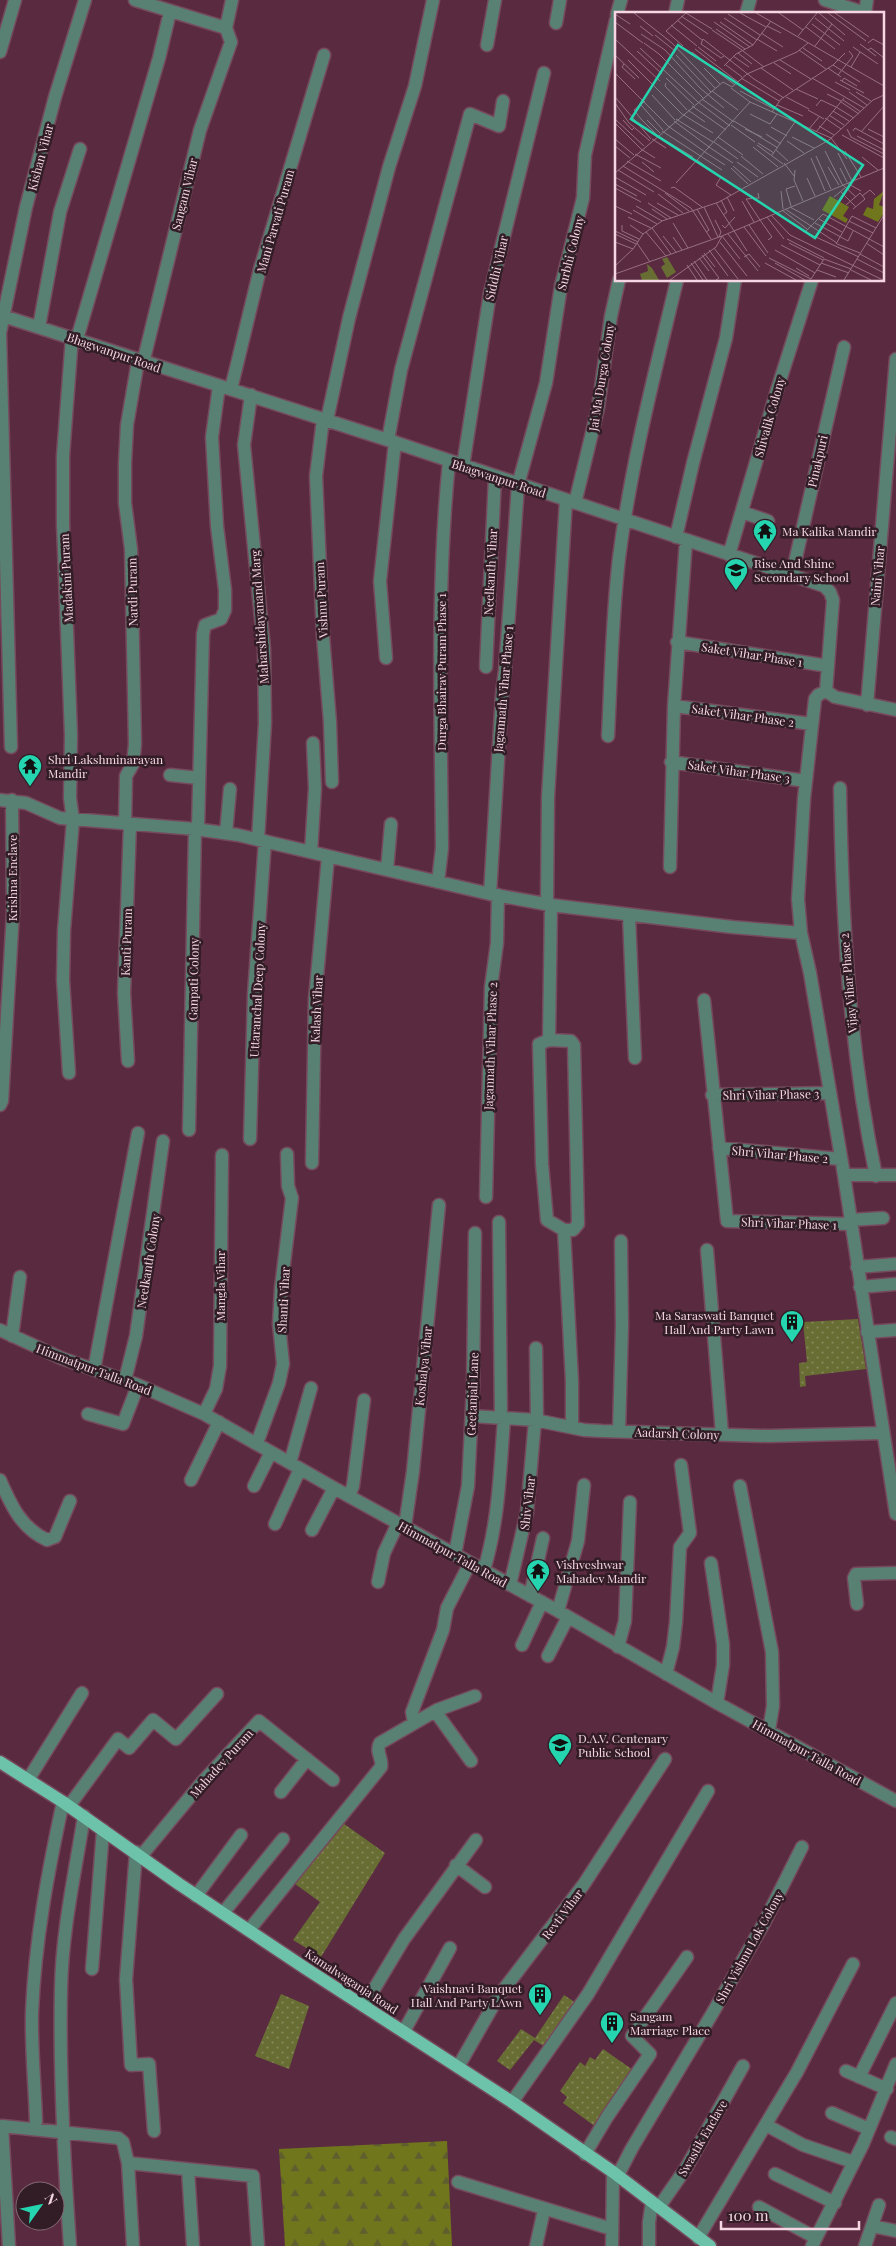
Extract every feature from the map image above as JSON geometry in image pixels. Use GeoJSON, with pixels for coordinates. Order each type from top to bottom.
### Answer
{"type":"FeatureCollection","features":[{"type":"Feature","properties":{"kind":"main road","name":"Kamalwaganja Road"},"geometry":{"type":"LineString","coordinates":[[0,1762],[84,1816],[196,1896],[512,2102],[615,2174],[710,2246]]}},
{"type":"Feature","properties":{"kind":"street"},"geometry":{"type":"LineString","coordinates":[[0,52],[15,0]]}},
{"type":"Feature","properties":{"kind":"street","name":"Kishan Vihar"},"geometry":{"type":"LineString","coordinates":[[11,747],[1,316],[26,207],[85,0]]}},
{"type":"Feature","properties":{"kind":"street"},"geometry":{"type":"LineString","coordinates":[[135,0],[226,28]]}},
{"type":"Feature","properties":{"kind":"street","name":"Sangam Vihar"},"geometry":{"type":"LineString","coordinates":[[140,362],[200,130],[231,42],[226,28],[232,0]]}},
{"type":"Feature","properties":{"kind":"street","name":"Vishnu Puram"},"geometry":{"type":"LineString","coordinates":[[332,782],[316,476],[325,420],[349,318],[389,167],[415,86],[433,0]]}},
{"type":"Feature","properties":{"kind":"street"},"geometry":{"type":"LineString","coordinates":[[487,45],[495,0]]}},
{"type":"Feature","properties":{"kind":"street"},"geometry":{"type":"LineString","coordinates":[[556,23],[560,0]]}},
{"type":"Feature","properties":{"kind":"street"},"geometry":{"type":"LineString","coordinates":[[825,0],[862,12]]}},
{"type":"Feature","properties":{"kind":"street","name":"Madakini Puram"},"geometry":{"type":"LineString","coordinates":[[69,1072],[63,963],[73,820],[70,798],[69,667],[63,524],[65,406],[74,338],[170,12]]}},
{"type":"Feature","properties":{"kind":"street","name":"Surbhi Colony"},"geometry":{"type":"LineString","coordinates":[[518,484],[546,383],[561,286],[583,198],[585,155],[615,24]]}},
{"type":"Feature","properties":{"kind":"street","name":"Mani Parvati Puram"},"geometry":{"type":"LineString","coordinates":[[199,778],[205,624],[221,619],[225,610],[225,590],[217,526],[212,437],[225,387],[324,55]]}},
{"type":"Feature","properties":{"kind":"street","name":"Siddhi Vihar"},"geometry":{"type":"LineString","coordinates":[[463,466],[490,293],[544,73]]}},
{"type":"Feature","properties":{"kind":"street"},"geometry":{"type":"LineString","coordinates":[[386,658],[380,581],[392,441],[401,370],[470,114],[499,126],[503,101]]}},
{"type":"Feature","properties":{"kind":"street"},"geometry":{"type":"LineString","coordinates":[[39,328],[60,212],[80,149]]}},
{"type":"Feature","properties":{"kind":"street","name":"Jai Ma Durga Colony"},"geometry":{"type":"LineString","coordinates":[[549,1040],[548,797],[570,502],[598,408],[611,316],[619,281]]}},
{"type":"Feature","properties":{"kind":"street"},"geometry":{"type":"LineString","coordinates":[[608,736],[613,608],[624,519],[643,424],[678,281]]}},
{"type":"Feature","properties":{"kind":"street"},"geometry":{"type":"LineString","coordinates":[[670,867],[671,762],[681,539],[693,463],[726,338],[735,281]]}},
{"type":"Feature","properties":{"kind":"street","name":"Shivalik Colony"},"geometry":{"type":"LineString","coordinates":[[729,555],[812,281]]}},
{"type":"Feature","properties":{"kind":"street","name":"Bhagwanpur Road"},"geometry":{"type":"LineString","coordinates":[[1,316],[392,441],[824,586],[830,592],[833,600],[826,692]]}},
{"type":"Feature","properties":{"kind":"street","name":"Pinakpuri"},"geometry":{"type":"LineString","coordinates":[[792,575],[844,347]]}},
{"type":"Feature","properties":{"kind":"street","name":"Naini Vihar"},"geometry":{"type":"LineString","coordinates":[[867,705],[896,359]]}},
{"type":"Feature","properties":{"kind":"street","name":"Nardi Puram"},"geometry":{"type":"LineString","coordinates":[[128,824],[126,776],[133,764],[135,744],[131,549],[125,502],[125,463],[127,425],[140,362]]}},
{"type":"Feature","properties":{"kind":"street","name":"Maharshidayanand Marg"},"geometry":{"type":"LineString","coordinates":[[251,395],[244,445],[264,649],[265,723],[262,841]]}},
{"type":"Feature","properties":{"kind":"street","name":"Durga Bhairav Puram Phase 1"},"geometry":{"type":"LineString","coordinates":[[438,882],[442,848],[440,611],[442,527],[450,462]]}},
{"type":"Feature","properties":{"kind":"street","name":"Neelkanth Vihar"},"geometry":{"type":"LineString","coordinates":[[486,667],[495,477]]}},
{"type":"Feature","properties":{"kind":"street","name":"Jagannath Vihar Phase 1"},"geometry":{"type":"LineString","coordinates":[[494,895],[502,694],[518,484]]}},
{"type":"Feature","properties":{"kind":"street"},"geometry":{"type":"LineString","coordinates":[[742,512],[768,521]]}},
{"type":"Feature","properties":{"kind":"street","name":"Saket Vihar Phase 1"},"geometry":{"type":"LineString","coordinates":[[677,642],[828,666]]}},
{"type":"Feature","properties":{"kind":"street"},"geometry":{"type":"LineString","coordinates":[[896,710],[835,698],[826,692],[816,696],[806,781],[798,899],[801,933],[810,972],[844,1175],[883,1433],[891,1454],[896,1513]]}},
{"type":"Feature","properties":{"kind":"street","name":"Saket Vihar Phase 2"},"geometry":{"type":"LineString","coordinates":[[674,706],[812,724]]}},
{"type":"Feature","properties":{"kind":"street"},"geometry":{"type":"LineString","coordinates":[[311,852],[315,788],[313,743]]}},
{"type":"Feature","properties":{"kind":"street","name":"Saket Vihar Phase 3"},"geometry":{"type":"LineString","coordinates":[[671,762],[806,781]]}},
{"type":"Feature","properties":{"kind":"street"},"geometry":{"type":"LineString","coordinates":[[170,775],[199,778]]}},
{"type":"Feature","properties":{"kind":"street","name":"Ganpati Colony"},"geometry":{"type":"LineString","coordinates":[[189,1130],[196,829],[199,778]]}},
{"type":"Feature","properties":{"kind":"street","name":"Vijay Vihar Phase 2"},"geometry":{"type":"LineString","coordinates":[[840,788],[843,924],[850,1000],[864,1120],[876,1176]]}},
{"type":"Feature","properties":{"kind":"street"},"geometry":{"type":"LineString","coordinates":[[226,833],[230,789]]}},
{"type":"Feature","properties":{"kind":"street"},"geometry":{"type":"LineString","coordinates":[[6,800],[26,803],[60,818],[73,820],[226,833],[494,895],[629,916],[801,933]]}},
{"type":"Feature","properties":{"kind":"street","name":"Krishna Enclave"},"geometry":{"type":"LineString","coordinates":[[0,1105],[2,1101],[13,912],[6,800]]}},
{"type":"Feature","properties":{"kind":"street","name":"Kanti Puram"},"geometry":{"type":"LineString","coordinates":[[128,824],[124,993],[128,1061]]}},
{"type":"Feature","properties":{"kind":"street"},"geometry":{"type":"LineString","coordinates":[[387,870],[391,824]]}},
{"type":"Feature","properties":{"kind":"street","name":"Uttaranchal Deep Colony"},"geometry":{"type":"LineString","coordinates":[[250,1139],[254,994],[262,841]]}},
{"type":"Feature","properties":{"kind":"street","name":"Kalash Vihar"},"geometry":{"type":"LineString","coordinates":[[312,1163],[315,1000],[328,857]]}},
{"type":"Feature","properties":{"kind":"street","name":"Jagannath Vihar Phase 2"},"geometry":{"type":"LineString","coordinates":[[486,1197],[489,1040],[497,943],[494,895]]}},
{"type":"Feature","properties":{"kind":"street"},"geometry":{"type":"LineString","coordinates":[[629,916],[634,1058]]}},
{"type":"Feature","properties":{"kind":"street"},"geometry":{"type":"LineString","coordinates":[[704,1000],[712,1095],[719,1148]]}},
{"type":"Feature","properties":{"kind":"street"},"geometry":{"type":"LineString","coordinates":[[549,1040],[571,1041],[574,1044],[578,1224],[573,1230],[564,1230],[552,1224],[546,1215],[542,1164],[539,1044],[549,1040]]}},
{"type":"Feature","properties":{"kind":"street","name":"Shri Vihar Phase 3"},"geometry":{"type":"LineString","coordinates":[[712,1095],[829,1093]]}},
{"type":"Feature","properties":{"kind":"street"},"geometry":{"type":"LineString","coordinates":[[94,1370],[138,1133]]}},
{"type":"Feature","properties":{"kind":"street","name":"Neelkanth Colony"},"geometry":{"type":"LineString","coordinates":[[125,1380],[136,1336],[163,1142]]}},
{"type":"Feature","properties":{"kind":"street","name":"Shri Vihar Phase 2"},"geometry":{"type":"LineString","coordinates":[[719,1148],[841,1159]]}},
{"type":"Feature","properties":{"kind":"street","name":"Shri Vihar Phase 1"},"geometry":{"type":"LineString","coordinates":[[719,1148],[727,1221],[850,1222],[883,1218]]}},
{"type":"Feature","properties":{"kind":"street","name":"Shanti Vihar"},"geometry":{"type":"LineString","coordinates":[[257,1443],[279,1383],[283,1364],[280,1324],[281,1288],[292,1198],[288,1186],[287,1154]]}},
{"type":"Feature","properties":{"kind":"street","name":"Mangla Vihar"},"geometry":{"type":"LineString","coordinates":[[204,1414],[216,1389],[220,1366],[222,1155]]}},
{"type":"Feature","properties":{"kind":"street"},"geometry":{"type":"LineString","coordinates":[[844,1175],[896,1175]]}},
{"type":"Feature","properties":{"kind":"street","name":"Koshalya Vihar"},"geometry":{"type":"LineString","coordinates":[[378,1582],[384,1553],[401,1525],[413,1471],[438,1205]]}},
{"type":"Feature","properties":{"kind":"street"},"geometry":{"type":"LineString","coordinates":[[484,1570],[493,1539],[498,1508],[502,1419],[499,1222]]}},
{"type":"Feature","properties":{"kind":"street"},"geometry":{"type":"LineString","coordinates":[[564,1230],[572,1381],[572,1427]]}},
{"type":"Feature","properties":{"kind":"street","name":"Geetanjali Lane"},"geometry":{"type":"LineString","coordinates":[[455,1554],[468,1486],[472,1416],[475,1233]]}},
{"type":"Feature","properties":{"kind":"street"},"geometry":{"type":"LineString","coordinates":[[619,1431],[622,1326],[621,1240]]}},
{"type":"Feature","properties":{"kind":"street"},"geometry":{"type":"LineString","coordinates":[[707,1250],[722,1434]]}},
{"type":"Feature","properties":{"kind":"street"},"geometry":{"type":"LineString","coordinates":[[857,1267],[896,1264]]}},
{"type":"Feature","properties":{"kind":"street"},"geometry":{"type":"LineString","coordinates":[[12,1336],[20,1277]]}},
{"type":"Feature","properties":{"kind":"street"},"geometry":{"type":"LineString","coordinates":[[860,1287],[896,1284]]}},
{"type":"Feature","properties":{"kind":"street","name":"Himmatpur Talla Road"},"geometry":{"type":"LineString","coordinates":[[0,1330],[94,1370],[138,1385],[220,1422],[334,1488],[542,1602],[717,1703],[896,1801]]}},
{"type":"Feature","properties":{"kind":"street"},"geometry":{"type":"LineString","coordinates":[[867,1332],[896,1330]]}},
{"type":"Feature","properties":{"kind":"street","name":"Shiv Vihar"},"geometry":{"type":"LineString","coordinates":[[510,1585],[527,1512],[536,1420],[536,1348]]}},
{"type":"Feature","properties":{"kind":"street"},"geometry":{"type":"LineString","coordinates":[[88,1414],[123,1424],[138,1385]]}},
{"type":"Feature","properties":{"kind":"street"},"geometry":{"type":"LineString","coordinates":[[274,1524],[295,1466],[311,1388]]}},
{"type":"Feature","properties":{"kind":"street"},"geometry":{"type":"LineString","coordinates":[[349,1496],[353,1486],[364,1400]]}},
{"type":"Feature","properties":{"kind":"street","name":"Aadarsh Colony"},"geometry":{"type":"LineString","coordinates":[[472,1416],[536,1420],[584,1430],[826,1436],[883,1433]]}},
{"type":"Feature","properties":{"kind":"street"},"geometry":{"type":"LineString","coordinates":[[192,1480],[220,1422]]}},
{"type":"Feature","properties":{"kind":"street"},"geometry":{"type":"LineString","coordinates":[[254,1486],[270,1452]]}},
{"type":"Feature","properties":{"kind":"street"},"geometry":{"type":"LineString","coordinates":[[666,1674],[675,1630],[680,1547],[690,1533],[681,1464]]}},
{"type":"Feature","properties":{"kind":"street"},"geometry":{"type":"LineString","coordinates":[[0,1480],[22,1522],[35,1534],[46,1540],[56,1537],[70,1501]]}},
{"type":"Feature","properties":{"kind":"street"},"geometry":{"type":"LineString","coordinates":[[548,1656],[563,1614],[578,1541],[584,1485]]}},
{"type":"Feature","properties":{"kind":"street"},"geometry":{"type":"LineString","coordinates":[[740,1486],[772,1652],[773,1706],[769,1730]]}},
{"type":"Feature","properties":{"kind":"street"},"geometry":{"type":"LineString","coordinates":[[312,1530],[334,1488]]}},
{"type":"Feature","properties":{"kind":"street"},"geometry":{"type":"LineString","coordinates":[[618,1647],[625,1621],[630,1502]]}},
{"type":"Feature","properties":{"kind":"street"},"geometry":{"type":"LineString","coordinates":[[530,1596],[543,1538]]}},
{"type":"Feature","properties":{"kind":"street"},"geometry":{"type":"LineString","coordinates":[[413,1718],[442,1630],[447,1608],[470,1563]]}},
{"type":"Feature","properties":{"kind":"street"},"geometry":{"type":"LineString","coordinates":[[711,1563],[724,1644],[717,1703]]}},
{"type":"Feature","properties":{"kind":"street"},"geometry":{"type":"LineString","coordinates":[[857,1604],[854,1578],[856,1574],[896,1573]]}},
{"type":"Feature","properties":{"kind":"street"},"geometry":{"type":"LineString","coordinates":[[522,1645],[542,1602]]}},
{"type":"Feature","properties":{"kind":"street"},"geometry":{"type":"LineString","coordinates":[[28,1780],[82,1692]]}},
{"type":"Feature","properties":{"kind":"street"},"geometry":{"type":"LineString","coordinates":[[36,2122],[32,2014],[35,1967],[48,1874],[66,1804],[118,1739],[129,1748],[154,1720],[176,1739],[217,1694]]}},
{"type":"Feature","properties":{"kind":"street"},"geometry":{"type":"LineString","coordinates":[[249,1930],[381,1767],[382,1762],[378,1749],[380,1744],[413,1718],[475,1696]]}},
{"type":"Feature","properties":{"kind":"street"},"geometry":{"type":"LineString","coordinates":[[435,1711],[471,1760]]}},
{"type":"Feature","properties":{"kind":"street","name":"Mahadev Puram"},"geometry":{"type":"LineString","coordinates":[[139,1854],[204,1780],[260,1721],[333,1780]]}},
{"type":"Feature","properties":{"kind":"street"},"geometry":{"type":"LineString","coordinates":[[281,1792],[307,1759]]}},
{"type":"Feature","properties":{"kind":"street","name":"Revti Vihar"},"geometry":{"type":"LineString","coordinates":[[458,2067],[498,1997],[584,1884],[665,1759]]}},
{"type":"Feature","properties":{"kind":"street"},"geometry":{"type":"LineString","coordinates":[[512,2102],[588,1994],[708,1790]]}},
{"type":"Feature","properties":{"kind":"street"},"geometry":{"type":"LineString","coordinates":[[70,2246],[63,2132],[61,1988],[65,1938],[84,1816]]}},
{"type":"Feature","properties":{"kind":"street"},"geometry":{"type":"LineString","coordinates":[[92,1969],[102,1830]]}},
{"type":"Feature","properties":{"kind":"street"},"geometry":{"type":"LineString","coordinates":[[196,1896],[241,1835]]}},
{"type":"Feature","properties":{"kind":"street"},"geometry":{"type":"LineString","coordinates":[[223,1913],[283,1839]]}},
{"type":"Feature","properties":{"kind":"street"},"geometry":{"type":"LineString","coordinates":[[364,2006],[404,1940],[476,1840]]}},
{"type":"Feature","properties":{"kind":"street","name":"Shri Vishnu Lok Colony"},"geometry":{"type":"LineString","coordinates":[[615,2174],[764,1924],[802,1847]]}},
{"type":"Feature","properties":{"kind":"street"},"geometry":{"type":"LineString","coordinates":[[139,1854],[126,1979],[131,2065],[150,2064],[154,2131]]}},
{"type":"Feature","properties":{"kind":"street"},"geometry":{"type":"LineString","coordinates":[[456,1866],[486,1887]]}},
{"type":"Feature","properties":{"kind":"street"},"geometry":{"type":"LineString","coordinates":[[404,2031],[450,1948]]}},
{"type":"Feature","properties":{"kind":"street"},"geometry":{"type":"LineString","coordinates":[[585,2154],[606,2116],[650,2054],[632,2036],[687,1958]]}},
{"type":"Feature","properties":{"kind":"street"},"geometry":{"type":"LineString","coordinates":[[698,2238],[797,2072],[853,1964]]}},
{"type":"Feature","properties":{"kind":"street"},"geometry":{"type":"LineString","coordinates":[[859,2077],[896,2003]]}},
{"type":"Feature","properties":{"kind":"street"},"geometry":{"type":"LineString","coordinates":[[758,2207],[814,2242],[870,2129],[896,2064]]}},
{"type":"Feature","properties":{"kind":"street","name":"Swastik Enclave"},"geometry":{"type":"LineString","coordinates":[[656,2204],[690,2161],[743,2066]]}},
{"type":"Feature","properties":{"kind":"street"},"geometry":{"type":"LineString","coordinates":[[846,2071],[887,2089]]}},
{"type":"Feature","properties":{"kind":"street"},"geometry":{"type":"LineString","coordinates":[[832,2112],[870,2129]]}},
{"type":"Feature","properties":{"kind":"street"},"geometry":{"type":"LineString","coordinates":[[766,2125],[803,2145],[854,2162]]}},
{"type":"Feature","properties":{"kind":"street"},"geometry":{"type":"LineString","coordinates":[[9,2246],[1,2127],[118,2138],[123,2142],[128,2163],[134,2246]]}},
{"type":"Feature","properties":{"kind":"street"},"geometry":{"type":"LineString","coordinates":[[128,2163],[188,2171],[253,2176],[258,2246]]}},
{"type":"Feature","properties":{"kind":"street"},"geometry":{"type":"LineString","coordinates":[[188,2171],[193,2246]]}},
{"type":"Feature","properties":{"kind":"street"},"geometry":{"type":"LineString","coordinates":[[612,2246],[615,2174]]}},
{"type":"Feature","properties":{"kind":"street"},"geometry":{"type":"LineString","coordinates":[[775,2174],[835,2203]]}},
{"type":"Feature","properties":{"kind":"street"},"geometry":{"type":"LineString","coordinates":[[458,2182],[544,2210],[612,2229]]}},
{"type":"Feature","properties":{"kind":"street"},"geometry":{"type":"LineString","coordinates":[[650,2246],[649,2222],[656,2204]]}},
{"type":"Feature","properties":{"kind":"street"},"geometry":{"type":"LineString","coordinates":[[865,2246],[879,2205]]}},
{"type":"Feature","properties":{"kind":"street"},"geometry":{"type":"LineString","coordinates":[[536,2246],[544,2210]]}},
{"type":"Feature","properties":{"kind":"street"},"geometry":{"type":"LineString","coordinates":[[872,2226],[896,2231]]}},
{"type":"Feature","properties":{"kind":"green space"},"geometry":{"type":"Polygon","coordinates":[[[858,1319],[866,1369],[805,1376],[806,1386],[800,1387],[799,1363],[807,1362],[803,1322],[858,1319]]]}},
{"type":"Feature","properties":{"kind":"green space"},"geometry":{"type":"Polygon","coordinates":[[[340,1821],[385,1853],[321,1957],[293,1940],[320,1902],[291,1881],[340,1821]]]}},
{"type":"Feature","properties":{"kind":"green space"},"geometry":{"type":"Polygon","coordinates":[[[281,1994],[309,2006],[289,2069],[255,2056],[281,1994]]]}},
{"type":"Feature","properties":{"kind":"green space"},"geometry":{"type":"Polygon","coordinates":[[[564,1995],[576,2003],[545,2047],[534,2040],[510,2070],[497,2061],[521,2029],[535,2038],[564,1995]]]}},
{"type":"Feature","properties":{"kind":"green space"},"geometry":{"type":"Polygon","coordinates":[[[603,2049],[633,2070],[596,2127],[563,2103],[567,2097],[560,2091],[580,2062],[585,2066],[590,2057],[595,2060],[603,2049]]]}},
{"type":"Feature","properties":{"kind":"green space"},"geometry":{"type":"Polygon","coordinates":[[[447,2141],[452,2246],[285,2246],[279,2149],[447,2141]]]}},
{"type":"Feature","properties":{"kind":"place","name":"Ma Kalika Mandir"},"geometry":{"type":"Point","coordinates":[765,552]}},
{"type":"Feature","properties":{"kind":"place","name":"Rise And Shine Secondary School"},"geometry":{"type":"Point","coordinates":[736,591]}},
{"type":"Feature","properties":{"kind":"place","name":"Shri Lakshminarayan Mandir"},"geometry":{"type":"Point","coordinates":[30,787]}},
{"type":"Feature","properties":{"kind":"place","name":"Ma Saraswati Banquet Hall And Party Lawn"},"geometry":{"type":"Point","coordinates":[792,1343]}},
{"type":"Feature","properties":{"kind":"place","name":"Vishveshwar Mahadev Mandir"},"geometry":{"type":"Point","coordinates":[538,1592]}},
{"type":"Feature","properties":{"kind":"place","name":"D.A.V. Centenary Public School"},"geometry":{"type":"Point","coordinates":[560,1766]}},
{"type":"Feature","properties":{"kind":"place","name":"Vaishnavi Banquet Hall And Party LAwn"},"geometry":{"type":"Point","coordinates":[540,2016]}},
{"type":"Feature","properties":{"kind":"place","name":"Sangam Marriage Place"},"geometry":{"type":"Point","coordinates":[612,2044]}}]}
